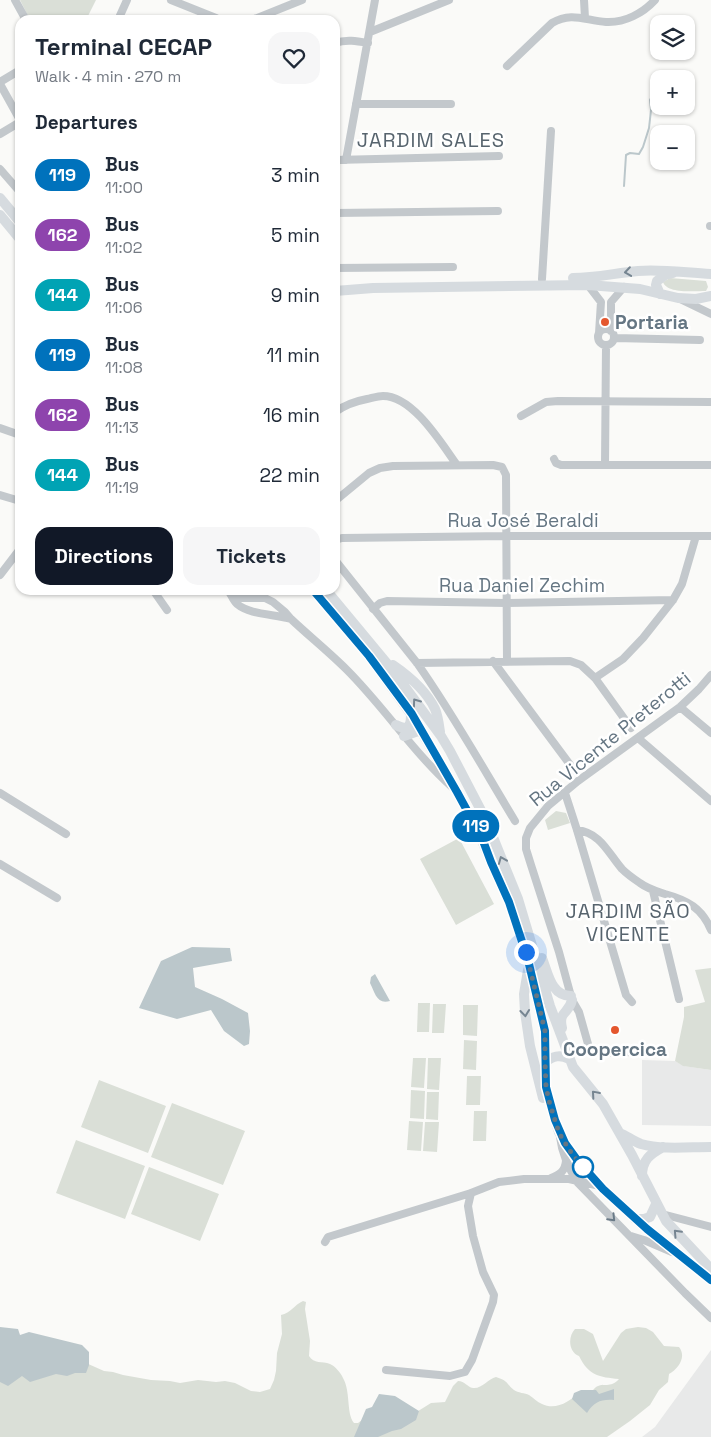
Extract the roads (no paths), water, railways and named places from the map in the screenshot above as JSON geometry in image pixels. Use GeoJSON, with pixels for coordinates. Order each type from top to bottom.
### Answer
{"type":"FeatureCollection","features":[{"type":"Feature","properties":{"kind":"main road"},"geometry":{"type":"LineString","coordinates":[[0,198],[15,216]]}},
{"type":"Feature","properties":{"kind":"main road"},"geometry":{"type":"LineString","coordinates":[[0,215],[15,233]]}},
{"type":"Feature","properties":{"kind":"main road"},"geometry":{"type":"LineString","coordinates":[[340,284],[383,281],[584,278],[646,270],[709,277]]}},
{"type":"Feature","properties":{"kind":"main road"},"geometry":{"type":"LineString","coordinates":[[660,294],[656,285],[657,281],[676,272]]}},
{"type":"Feature","properties":{"kind":"main road"},"geometry":{"type":"LineString","coordinates":[[340,291],[373,288],[588,285],[624,287],[678,298],[711,296],[711,292]]}},
{"type":"Feature","properties":{"kind":"main road"},"geometry":{"type":"LineString","coordinates":[[317,595],[369,656],[412,714],[478,831],[509,902],[529,964],[545,1031],[546,1087],[559,1133],[578,1161],[600,1186],[635,1219],[711,1280]]}},
{"type":"Feature","properties":{"kind":"main road"},"geometry":{"type":"LineString","coordinates":[[330,595],[382,657],[443,739],[486,820],[518,899],[550,1006],[573,1067],[603,1104],[620,1132],[662,1214],[673,1229],[711,1268]]}},
{"type":"Feature","properties":{"kind":"main road"},"geometry":{"type":"LineString","coordinates":[[382,657],[431,693],[443,739]]}},
{"type":"Feature","properties":{"kind":"main road"},"geometry":{"type":"LineString","coordinates":[[396,725],[402,728],[410,726],[412,714]]}},
{"type":"Feature","properties":{"kind":"main road"},"geometry":{"type":"LineString","coordinates":[[404,736],[421,730]]}},
{"type":"Feature","properties":{"kind":"main road"},"geometry":{"type":"LineString","coordinates":[[430,746],[436,747],[443,739]]}},
{"type":"Feature","properties":{"kind":"main road"},"geometry":{"type":"LineString","coordinates":[[442,768],[451,765],[455,766],[462,773]]}},
{"type":"Feature","properties":{"kind":"main road"},"geometry":{"type":"LineString","coordinates":[[533,950],[542,959],[552,985],[557,991],[571,998],[571,1006],[561,1017],[563,1041]]}},
{"type":"Feature","properties":{"kind":"main road"},"geometry":{"type":"LineString","coordinates":[[529,964],[524,1002],[527,1033],[540,1090],[546,1106],[555,1120]]}},
{"type":"Feature","properties":{"kind":"main road"},"geometry":{"type":"LineString","coordinates":[[545,1062],[550,1058],[560,1056],[569,1059]]}},
{"type":"Feature","properties":{"kind":"main road"},"geometry":{"type":"LineString","coordinates":[[620,1132],[641,1144],[663,1147],[711,1147]]}},
{"type":"Feature","properties":{"kind":"main road"},"geometry":{"type":"LineString","coordinates":[[642,1177],[645,1160],[649,1155],[663,1147]]}},
{"type":"Feature","properties":{"kind":"main road"},"geometry":{"type":"LineString","coordinates":[[635,1219],[650,1217],[656,1204]]}},
{"type":"Feature","properties":{"kind":"street"},"geometry":{"type":"LineString","coordinates":[[15,0],[23,15]]}},
{"type":"Feature","properties":{"kind":"street"},"geometry":{"type":"LineString","coordinates":[[120,15],[127,0]]}},
{"type":"Feature","properties":{"kind":"street"},"geometry":{"type":"LineString","coordinates":[[170,0],[206,15]]}},
{"type":"Feature","properties":{"kind":"street"},"geometry":{"type":"LineString","coordinates":[[262,15],[289,2],[302,0]]}},
{"type":"Feature","properties":{"kind":"street"},"geometry":{"type":"LineString","coordinates":[[346,160],[375,0]]}},
{"type":"Feature","properties":{"kind":"street"},"geometry":{"type":"LineString","coordinates":[[370,32],[449,0]]}},
{"type":"Feature","properties":{"kind":"street"},"geometry":{"type":"LineString","coordinates":[[584,0],[584,18]]}},
{"type":"Feature","properties":{"kind":"street"},"geometry":{"type":"LineString","coordinates":[[507,66],[552,22],[561,17],[570,16],[605,22],[619,22],[642,11],[655,0]]}},
{"type":"Feature","properties":{"kind":"street"},"geometry":{"type":"LineString","coordinates":[[340,41],[368,43]]}},
{"type":"Feature","properties":{"kind":"street"},"geometry":{"type":"LineString","coordinates":[[15,73],[0,83],[15,112]]}},
{"type":"Feature","properties":{"kind":"street"},"geometry":{"type":"LineString","coordinates":[[356,104],[451,104]]}},
{"type":"Feature","properties":{"kind":"street"},"geometry":{"type":"LineString","coordinates":[[0,134],[15,124]]}},
{"type":"Feature","properties":{"kind":"street"},"geometry":{"type":"LineString","coordinates":[[542,279],[551,132]]}},
{"type":"Feature","properties":{"kind":"street"},"geometry":{"type":"LineString","coordinates":[[340,160],[499,156]]}},
{"type":"Feature","properties":{"kind":"street"},"geometry":{"type":"LineString","coordinates":[[0,169],[15,186]]}},
{"type":"Feature","properties":{"kind":"street"},"geometry":{"type":"LineString","coordinates":[[340,213],[498,211]]}},
{"type":"Feature","properties":{"kind":"street"},"geometry":{"type":"LineString","coordinates":[[340,268],[452,267]]}},
{"type":"Feature","properties":{"kind":"street"},"geometry":{"type":"LineString","coordinates":[[588,285],[602,302],[599,341],[606,346]]}},
{"type":"Feature","properties":{"kind":"street"},"geometry":{"type":"LineString","coordinates":[[606,346],[612,344],[611,302],[624,287]]}},
{"type":"Feature","properties":{"kind":"street"},"geometry":{"type":"LineString","coordinates":[[711,296],[711,302]]}},
{"type":"Feature","properties":{"kind":"street"},"geometry":{"type":"LineString","coordinates":[[678,298],[711,314]]}},
{"type":"Feature","properties":{"kind":"street"},"geometry":{"type":"LineString","coordinates":[[602,302],[611,302]]}},
{"type":"Feature","properties":{"kind":"street"},"geometry":{"type":"LineString","coordinates":[[599,333],[606,329],[613,334],[700,340]]}},
{"type":"Feature","properties":{"kind":"street"},"geometry":{"type":"LineString","coordinates":[[605,464],[606,346]]}},
{"type":"Feature","properties":{"kind":"street"},"geometry":{"type":"LineString","coordinates":[[340,408],[362,400],[383,396],[396,399],[407,405],[419,417],[438,438],[457,465]]}},
{"type":"Feature","properties":{"kind":"street"},"geometry":{"type":"LineString","coordinates":[[521,416],[546,402],[558,401],[711,402]]}},
{"type":"Feature","properties":{"kind":"street"},"geometry":{"type":"LineString","coordinates":[[0,428],[15,433]]}},
{"type":"Feature","properties":{"kind":"street"},"geometry":{"type":"LineString","coordinates":[[554,459],[556,463],[562,465],[711,465]]}},
{"type":"Feature","properties":{"kind":"street"},"geometry":{"type":"LineString","coordinates":[[340,496],[369,472],[380,468],[457,465],[493,465],[502,467],[506,475],[507,661]]}},
{"type":"Feature","properties":{"kind":"street"},"geometry":{"type":"LineString","coordinates":[[0,495],[15,500]]}},
{"type":"Feature","properties":{"kind":"street"},"geometry":{"type":"LineString","coordinates":[[595,678],[623,659],[643,638],[673,600],[682,584],[696,536]]}},
{"type":"Feature","properties":{"kind":"street","name":"Rua José Beraldi"},"geometry":{"type":"LineString","coordinates":[[340,539],[711,536]]}},
{"type":"Feature","properties":{"kind":"street"},"geometry":{"type":"LineString","coordinates":[[0,575],[15,555]]}},
{"type":"Feature","properties":{"kind":"street"},"geometry":{"type":"LineString","coordinates":[[0,560],[9,563]]}},
{"type":"Feature","properties":{"kind":"street"},"geometry":{"type":"LineString","coordinates":[[340,566],[418,663],[431,693],[444,702],[514,821]]}},
{"type":"Feature","properties":{"kind":"street"},"geometry":{"type":"LineString","coordinates":[[156,595],[167,610]]}},
{"type":"Feature","properties":{"kind":"street"},"geometry":{"type":"LineString","coordinates":[[232,595],[236,603],[248,609],[291,619]]}},
{"type":"Feature","properties":{"kind":"street"},"geometry":{"type":"LineString","coordinates":[[236,595],[242,598],[264,598],[273,602],[285,612],[348,670],[442,779],[457,792]]}},
{"type":"Feature","properties":{"kind":"street"},"geometry":{"type":"LineString","coordinates":[[263,613],[264,598]]}},
{"type":"Feature","properties":{"kind":"street","name":"Rua Daniel Zechim"},"geometry":{"type":"LineString","coordinates":[[373,609],[380,603],[387,601],[506,603],[673,600]]}},
{"type":"Feature","properties":{"kind":"street"},"geometry":{"type":"LineString","coordinates":[[493,661],[574,770]]}},
{"type":"Feature","properties":{"kind":"street"},"geometry":{"type":"LineString","coordinates":[[418,663],[570,661],[581,665],[595,678],[631,728]]}},
{"type":"Feature","properties":{"kind":"street","name":"Rua Vicente Preterotti"},"geometry":{"type":"LineString","coordinates":[[571,998],[559,952],[526,849],[526,838],[530,828],[548,806],[680,706],[711,675]]}},
{"type":"Feature","properties":{"kind":"street"},"geometry":{"type":"LineString","coordinates":[[435,708],[444,702]]}},
{"type":"Feature","properties":{"kind":"street"},"geometry":{"type":"LineString","coordinates":[[680,706],[711,733]]}},
{"type":"Feature","properties":{"kind":"street"},"geometry":{"type":"LineString","coordinates":[[638,738],[711,801]]}},
{"type":"Feature","properties":{"kind":"street"},"geometry":{"type":"LineString","coordinates":[[0,793],[66,834]]}},
{"type":"Feature","properties":{"kind":"street"},"geometry":{"type":"LineString","coordinates":[[565,793],[626,995],[632,1002]]}},
{"type":"Feature","properties":{"kind":"street"},"geometry":{"type":"LineString","coordinates":[[577,830],[586,831],[598,839],[623,870],[642,885],[653,891],[682,899],[696,907],[711,930]]}},
{"type":"Feature","properties":{"kind":"street"},"geometry":{"type":"LineString","coordinates":[[0,864],[57,898]]}},
{"type":"Feature","properties":{"kind":"street"},"geometry":{"type":"LineString","coordinates":[[653,891],[679,999]]}},
{"type":"Feature","properties":{"kind":"street"},"geometry":{"type":"LineString","coordinates":[[571,998],[579,1012],[590,1051],[635,1052]]}},
{"type":"Feature","properties":{"kind":"street"},"geometry":{"type":"LineString","coordinates":[[559,1133],[562,1150],[576,1180],[711,1318]]}},
{"type":"Feature","properties":{"kind":"street"},"geometry":{"type":"LineString","coordinates":[[546,1179],[559,1175],[564,1171],[566,1161]]}},
{"type":"Feature","properties":{"kind":"street"},"geometry":{"type":"LineString","coordinates":[[325,1242],[328,1237],[471,1193],[499,1182],[524,1179],[576,1180],[600,1186]]}},
{"type":"Feature","properties":{"kind":"street"},"geometry":{"type":"LineString","coordinates":[[386,1370],[450,1376],[465,1372],[472,1360],[494,1295],[483,1272],[473,1236],[468,1206],[471,1193]]}},
{"type":"Feature","properties":{"kind":"street"},"geometry":{"type":"LineString","coordinates":[[662,1214],[711,1227]]}},
{"type":"Feature","properties":{"kind":"street"},"geometry":{"type":"LineString","coordinates":[[629,1236],[681,1256]]}},
{"type":"Feature","properties":{"kind":"street"},"geometry":{"type":"LineString","coordinates":[[651,1258],[648,1252],[649,1249],[656,1245]]}},
{"type":"Feature","properties":{"kind":"waterway"},"geometry":{"type":"LineString","coordinates":[[624,186],[626,155],[630,153],[639,154],[649,128],[650,115]]}},
{"type":"Feature","properties":{"kind":"place","name":"Portaria"},"geometry":{"type":"Point","coordinates":[605,322]}},
{"type":"Feature","properties":{"kind":"place","name":"Coopercica"},"geometry":{"type":"Point","coordinates":[615,1030]}},
{"type":"Feature","properties":{"kind":"district","name":"JARDIM SALES"},"geometry":{"type":"Point","coordinates":[431,140]}},
{"type":"Feature","properties":{"kind":"district","name":"JARDIM SÃO VICENTE"},"geometry":{"type":"Point","coordinates":[628,922]}}]}
